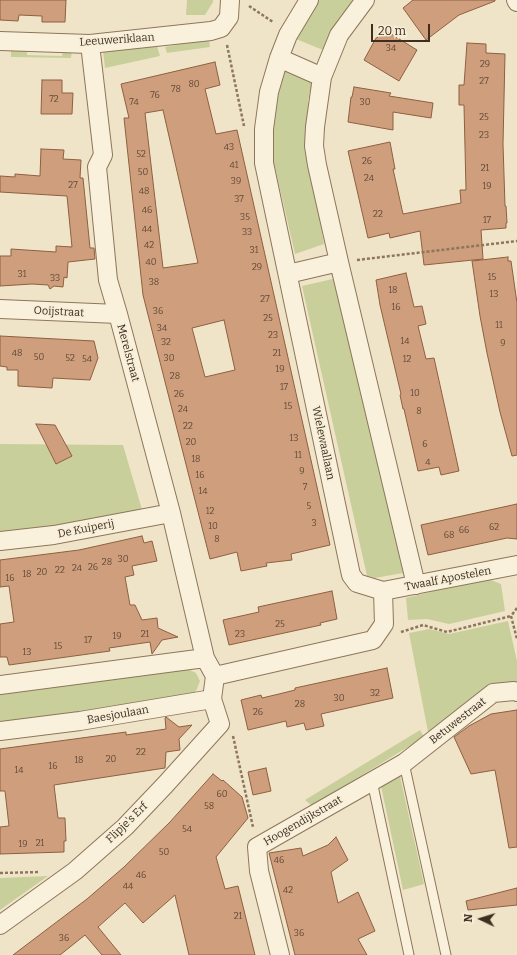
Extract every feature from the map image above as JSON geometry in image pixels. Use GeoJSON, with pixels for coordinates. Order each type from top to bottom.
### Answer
{"type":"FeatureCollection","features":[{"type":"Feature","properties":{"kind":"street","name":"Wielewaallaan"},"geometry":{"type":"LineString","coordinates":[[309,0],[289,32],[278,58],[269,92],[265,122],[264,163],[351,575],[357,583],[383,591]]}},
{"type":"Feature","properties":{"kind":"street"},"geometry":{"type":"LineString","coordinates":[[365,0],[339,35],[322,77],[314,146],[339,262],[416,585]]}},
{"type":"Feature","properties":{"kind":"street","name":"Leeuweriklaan"},"geometry":{"type":"LineString","coordinates":[[0,41],[90,44],[211,31],[226,15]]}},
{"type":"Feature","properties":{"kind":"street","name":"Merelstraat"},"geometry":{"type":"LineString","coordinates":[[90,44],[103,155],[97,167],[108,280],[171,512],[205,658]]}},
{"type":"Feature","properties":{"kind":"street"},"geometry":{"type":"LineString","coordinates":[[278,58],[322,77]]}},
{"type":"Feature","properties":{"kind":"street"},"geometry":{"type":"LineString","coordinates":[[288,274],[339,262]]}},
{"type":"Feature","properties":{"kind":"street","name":"Ooijstraat"},"geometry":{"type":"LineString","coordinates":[[0,309],[118,314]]}},
{"type":"Feature","properties":{"kind":"street","name":"De Kuiperij"},"geometry":{"type":"LineString","coordinates":[[0,540],[54,535],[171,512]]}},
{"type":"Feature","properties":{"kind":"street","name":"Twaalf Apostelen"},"geometry":{"type":"LineString","coordinates":[[383,591],[516,571]]}},
{"type":"Feature","properties":{"kind":"street"},"geometry":{"type":"LineString","coordinates":[[215,676],[373,640],[384,624],[383,591]]}},
{"type":"Feature","properties":{"kind":"street"},"geometry":{"type":"LineString","coordinates":[[0,685],[205,658],[215,676],[212,699],[220,724]]}},
{"type":"Feature","properties":{"kind":"street","name":"Betuwestraat"},"geometry":{"type":"LineString","coordinates":[[404,763],[493,693],[517,692]]}},
{"type":"Feature","properties":{"kind":"street","name":"Baesjoulaan"},"geometry":{"type":"LineString","coordinates":[[0,731],[80,721],[212,699]]}},
{"type":"Feature","properties":{"kind":"street","name":"Flipje's Erf"},"geometry":{"type":"LineString","coordinates":[[0,925],[75,871],[125,827],[220,724]]}},
{"type":"Feature","properties":{"kind":"street","name":"Hoogendijkstraat"},"geometry":{"type":"LineString","coordinates":[[280,955],[259,871],[257,847],[404,763]]}},
{"type":"Feature","properties":{"kind":"lane"},"geometry":{"type":"LineString","coordinates":[[404,763],[446,955]]}},
{"type":"Feature","properties":{"kind":"lane"},"geometry":{"type":"LineString","coordinates":[[372,781],[409,955]]}},
{"type":"Feature","properties":{"kind":"path"},"geometry":{"type":"LineString","coordinates":[[247,4],[289,32]]}},
{"type":"Feature","properties":{"kind":"path"},"geometry":{"type":"LineString","coordinates":[[226,15],[227,47],[245,128]]}},
{"type":"Feature","properties":{"kind":"path"},"geometry":{"type":"LineString","coordinates":[[339,262],[517,241]]}},
{"type":"Feature","properties":{"kind":"path"},"geometry":{"type":"LineString","coordinates":[[373,640],[423,625],[447,632],[511,616],[517,608]]}},
{"type":"Feature","properties":{"kind":"path"},"geometry":{"type":"LineString","coordinates":[[511,616],[517,639]]}},
{"type":"Feature","properties":{"kind":"path"},"geometry":{"type":"LineString","coordinates":[[220,724],[234,737],[257,847]]}},
{"type":"Feature","properties":{"kind":"path"},"geometry":{"type":"LineString","coordinates":[[0,873],[45,872]]}},
{"type":"Feature","properties":{"kind":"green space"},"geometry":{"type":"Polygon","coordinates":[[[187,0],[213,0],[213,2],[205,15],[186,15],[187,0]]]}},
{"type":"Feature","properties":{"kind":"green space"},"geometry":{"type":"Polygon","coordinates":[[[318,0],[356,0],[337,23],[323,50],[296,39],[318,0]]]}},
{"type":"Feature","properties":{"kind":"green space"},"geometry":{"type":"Polygon","coordinates":[[[209,39],[210,47],[167,53],[165,47],[209,39]]]}},
{"type":"Feature","properties":{"kind":"green space"},"geometry":{"type":"Polygon","coordinates":[[[157,46],[160,56],[105,68],[103,51],[157,46]]]}},
{"type":"Feature","properties":{"kind":"green space"},"geometry":{"type":"Polygon","coordinates":[[[27,47],[27,55],[62,56],[64,49],[72,50],[71,58],[11,57],[11,48],[27,47]]]}},
{"type":"Feature","properties":{"kind":"green space"},"geometry":{"type":"Polygon","coordinates":[[[285,67],[313,78],[308,100],[307,145],[324,244],[295,254],[274,163],[272,139],[273,112],[285,67]]]}},
{"type":"Feature","properties":{"kind":"green space"},"geometry":{"type":"Polygon","coordinates":[[[337,278],[403,573],[375,578],[367,576],[302,286],[337,278]]]}},
{"type":"Feature","properties":{"kind":"green space"},"geometry":{"type":"Polygon","coordinates":[[[0,444],[123,445],[143,513],[0,534],[0,444]]]}},
{"type":"Feature","properties":{"kind":"green space"},"geometry":{"type":"Polygon","coordinates":[[[486,578],[501,584],[505,611],[449,624],[427,619],[408,620],[406,598],[486,578]]]}},
{"type":"Feature","properties":{"kind":"green space"},"geometry":{"type":"Polygon","coordinates":[[[508,621],[517,661],[517,685],[486,691],[428,732],[409,633],[429,629],[449,634],[508,621]]]}},
{"type":"Feature","properties":{"kind":"green space"},"geometry":{"type":"Polygon","coordinates":[[[184,667],[196,673],[200,681],[193,695],[179,699],[0,722],[0,689],[184,667]]]}},
{"type":"Feature","properties":{"kind":"green space"},"geometry":{"type":"Polygon","coordinates":[[[420,730],[424,737],[312,806],[305,800],[420,730]]]}},
{"type":"Feature","properties":{"kind":"green space"},"geometry":{"type":"Polygon","coordinates":[[[400,776],[424,884],[403,890],[381,786],[400,776]]]}},
{"type":"Feature","properties":{"kind":"green space"},"geometry":{"type":"Polygon","coordinates":[[[48,876],[0,910],[0,878],[48,876]]]}},
{"type":"Feature","properties":{"kind":"building"},"geometry":{"type":"Polygon","coordinates":[[[0,0],[66,0],[65,22],[42,22],[42,16],[19,15],[18,21],[0,20],[0,0]]]}},
{"type":"Feature","properties":{"kind":"building"},"geometry":{"type":"Polygon","coordinates":[[[413,0],[495,1],[459,15],[426,40],[403,8],[413,0]]]}},
{"type":"Feature","properties":{"kind":"building"},"geometry":{"type":"Polygon","coordinates":[[[383,29],[417,50],[399,81],[364,60],[376,38],[383,29]]]}},
{"type":"Feature","properties":{"kind":"building"},"geometry":{"type":"Polygon","coordinates":[[[467,43],[486,44],[486,53],[505,54],[503,144],[507,223],[506,228],[481,230],[483,259],[424,265],[420,231],[390,238],[389,233],[368,238],[348,151],[390,142],[395,169],[393,169],[403,214],[461,203],[460,190],[466,190],[464,105],[459,105],[459,85],[464,85],[467,43]]]}},
{"type":"Feature","properties":{"kind":"building"},"geometry":{"type":"Polygon","coordinates":[[[215,62],[220,85],[205,89],[216,134],[237,130],[330,545],[291,554],[292,560],[266,563],[267,566],[241,571],[237,552],[210,559],[143,295],[124,118],[129,118],[121,84],[215,62]],[[163,110],[145,113],[163,268],[198,263],[163,110]],[[224,320],[192,328],[205,377],[235,370],[224,320]]]}},
{"type":"Feature","properties":{"kind":"building"},"geometry":{"type":"Polygon","coordinates":[[[42,80],[62,80],[62,93],[73,93],[72,114],[41,114],[42,80]]]}},
{"type":"Feature","properties":{"kind":"building"},"geometry":{"type":"Polygon","coordinates":[[[354,87],[391,93],[389,96],[433,103],[431,118],[393,112],[393,130],[348,122],[351,97],[354,87]]]}},
{"type":"Feature","properties":{"kind":"building"},"geometry":{"type":"Polygon","coordinates":[[[41,149],[64,150],[63,159],[81,160],[80,178],[83,178],[90,248],[94,248],[95,259],[68,262],[67,278],[64,277],[63,287],[54,286],[50,289],[48,285],[32,284],[0,286],[0,256],[11,256],[11,249],[56,252],[56,246],[72,247],[67,196],[0,192],[0,176],[15,177],[15,174],[40,176],[41,149]]]}},
{"type":"Feature","properties":{"kind":"building"},"geometry":{"type":"Polygon","coordinates":[[[508,257],[508,261],[511,261],[517,303],[517,455],[512,456],[500,412],[487,353],[472,261],[508,257]]]}},
{"type":"Feature","properties":{"kind":"building"},"geometry":{"type":"Polygon","coordinates":[[[406,273],[414,307],[422,306],[426,324],[418,326],[426,359],[434,358],[459,471],[441,475],[439,467],[418,471],[380,305],[376,280],[406,273]]]}},
{"type":"Feature","properties":{"kind":"building"},"geometry":{"type":"Polygon","coordinates":[[[0,336],[94,341],[98,358],[90,380],[53,378],[52,388],[18,386],[18,370],[7,370],[7,367],[0,366],[0,336]]]}},
{"type":"Feature","properties":{"kind":"building"},"geometry":{"type":"Polygon","coordinates":[[[36,424],[55,425],[72,456],[56,464],[36,424]]]}},
{"type":"Feature","properties":{"kind":"building"},"geometry":{"type":"Polygon","coordinates":[[[517,504],[517,539],[507,538],[428,555],[421,525],[517,504]]]}},
{"type":"Feature","properties":{"kind":"building"},"geometry":{"type":"Polygon","coordinates":[[[142,536],[144,543],[152,541],[157,561],[132,566],[134,575],[125,577],[130,605],[135,605],[142,620],[157,618],[158,628],[178,637],[162,640],[152,654],[150,642],[109,648],[110,651],[9,665],[7,657],[0,657],[0,624],[14,622],[9,586],[0,587],[0,560],[79,550],[142,536]]]}},
{"type":"Feature","properties":{"kind":"building"},"geometry":{"type":"Polygon","coordinates":[[[332,591],[337,619],[320,623],[321,625],[229,645],[223,620],[259,612],[258,607],[332,591]]]}},
{"type":"Feature","properties":{"kind":"building"},"geometry":{"type":"Polygon","coordinates":[[[387,668],[393,698],[321,714],[324,726],[306,730],[304,723],[287,727],[286,721],[248,730],[241,700],[261,695],[262,698],[295,690],[295,688],[387,668]]]}},
{"type":"Feature","properties":{"kind":"building"},"geometry":{"type":"Polygon","coordinates":[[[517,710],[517,847],[509,848],[495,770],[471,774],[454,737],[469,726],[491,714],[517,710]]]}},
{"type":"Feature","properties":{"kind":"building"},"geometry":{"type":"Polygon","coordinates":[[[166,717],[179,727],[192,725],[179,739],[180,750],[166,752],[165,768],[54,785],[58,818],[65,818],[66,841],[64,841],[64,852],[0,854],[0,827],[9,826],[5,791],[0,791],[0,749],[126,732],[126,735],[166,729],[166,717]]]}},
{"type":"Feature","properties":{"kind":"building"},"geometry":{"type":"Polygon","coordinates":[[[266,768],[271,791],[253,795],[248,772],[266,768]]]}},
{"type":"Feature","properties":{"kind":"building"},"geometry":{"type":"Polygon","coordinates":[[[213,774],[222,781],[223,780],[242,797],[248,818],[216,857],[225,889],[238,886],[255,955],[189,955],[175,895],[143,923],[125,903],[98,927],[121,955],[102,955],[85,935],[60,955],[13,955],[87,899],[124,867],[170,822],[213,774]]]}},
{"type":"Feature","properties":{"kind":"building"},"geometry":{"type":"Polygon","coordinates":[[[336,837],[348,860],[331,872],[338,903],[358,892],[375,931],[358,939],[367,955],[295,955],[269,853],[301,848],[303,856],[328,845],[336,837]]]}},
{"type":"Feature","properties":{"kind":"building"},"geometry":{"type":"Polygon","coordinates":[[[517,888],[517,905],[468,910],[466,901],[517,888]]]}}]}
